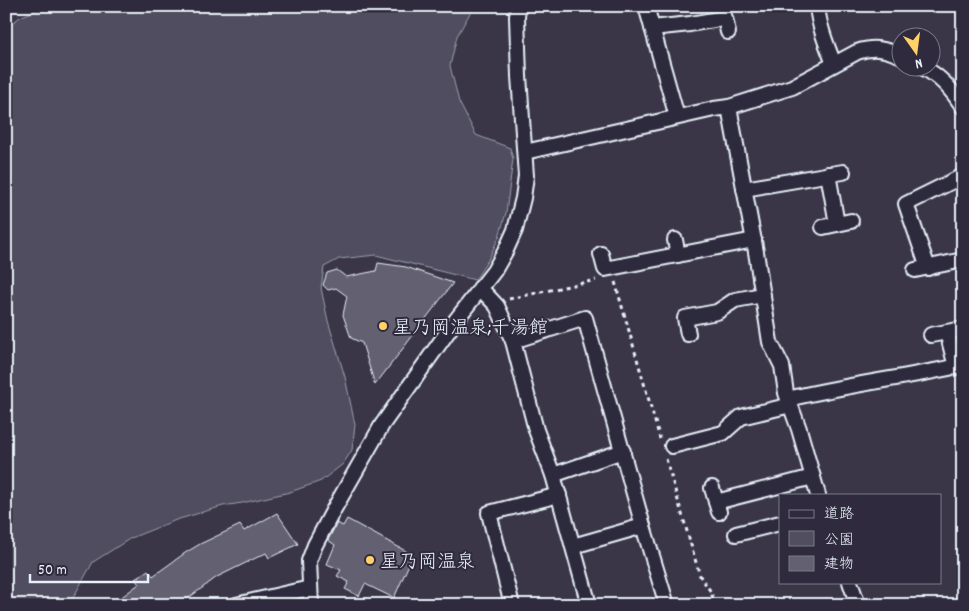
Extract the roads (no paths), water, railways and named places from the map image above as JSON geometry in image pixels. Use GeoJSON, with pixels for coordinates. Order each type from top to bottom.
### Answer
{"type":"FeatureCollection","features":[{"type":"Feature","properties":{"kind":"street"},"geometry":{"type":"LineString","coordinates":[[310,605],[309,561],[315,545],[334,509],[382,425],[456,320],[494,272],[515,230],[526,176],[519,76],[518,6]]}},
{"type":"Feature","properties":{"kind":"street"},"geometry":{"type":"LineString","coordinates":[[646,6],[677,117]]}},
{"type":"Feature","properties":{"kind":"street"},"geometry":{"type":"LineString","coordinates":[[817,6],[824,37],[834,64]]}},
{"type":"Feature","properties":{"kind":"street"},"geometry":{"type":"LineString","coordinates":[[652,28],[725,18],[728,32]]}},
{"type":"Feature","properties":{"kind":"street"},"geometry":{"type":"LineString","coordinates":[[525,152],[729,107],[792,87],[867,48],[876,48],[892,52]]}},
{"type":"Feature","properties":{"kind":"street"},"geometry":{"type":"LineString","coordinates":[[939,78],[963,107]]}},
{"type":"Feature","properties":{"kind":"street"},"geometry":{"type":"LineString","coordinates":[[729,107],[754,240],[770,342],[782,366],[786,393],[799,429],[818,494]]}},
{"type":"Feature","properties":{"kind":"street"},"geometry":{"type":"LineString","coordinates":[[744,189],[843,172]]}},
{"type":"Feature","properties":{"kind":"street"},"geometry":{"type":"LineString","coordinates":[[828,174],[837,224]]}},
{"type":"Feature","properties":{"kind":"street"},"geometry":{"type":"LineString","coordinates":[[963,176],[906,204],[922,269],[963,260]]}},
{"type":"Feature","properties":{"kind":"street"},"geometry":{"type":"LineString","coordinates":[[675,240],[678,255]]}},
{"type":"Feature","properties":{"kind":"street"},"geometry":{"type":"LineString","coordinates":[[601,254],[605,269],[754,240]]}},
{"type":"Feature","properties":{"kind":"street"},"geometry":{"type":"LineString","coordinates":[[480,288],[497,306],[512,341],[536,430],[559,495],[589,605]]}},
{"type":"Feature","properties":{"kind":"street"},"geometry":{"type":"LineString","coordinates":[[688,334],[685,318],[717,312],[735,300],[763,294]]}},
{"type":"Feature","properties":{"kind":"street"},"geometry":{"type":"LineString","coordinates":[[512,341],[585,318],[667,605]]}},
{"type":"Feature","properties":{"kind":"street"},"geometry":{"type":"LineString","coordinates":[[931,335],[963,329]]}},
{"type":"Feature","properties":{"kind":"street"},"geometry":{"type":"LineString","coordinates":[[666,448],[723,433],[741,418],[829,390],[924,374],[959,366],[947,332]]}},
{"type":"Feature","properties":{"kind":"street"},"geometry":{"type":"LineString","coordinates":[[553,475],[623,451]]}},
{"type":"Feature","properties":{"kind":"street"},"geometry":{"type":"LineString","coordinates":[[712,488],[717,507],[813,477]]}},
{"type":"Feature","properties":{"kind":"street"},"geometry":{"type":"LineString","coordinates":[[512,605],[489,513],[559,495]]}},
{"type":"Feature","properties":{"kind":"street"},"geometry":{"type":"LineString","coordinates":[[736,534],[779,523]]}},
{"type":"Feature","properties":{"kind":"street"},"geometry":{"type":"LineString","coordinates":[[573,546],[643,526]]}},
{"type":"Feature","properties":{"kind":"street"},"geometry":{"type":"LineString","coordinates":[[851,584],[858,605]]}},
{"type":"Feature","properties":{"kind":"street"},"geometry":{"type":"LineString","coordinates":[[236,605],[310,588]]}},
{"type":"Feature","properties":{"kind":"place","name":"星乃岡温泉;千湯館"},"geometry":{"type":"Point","coordinates":[383,326]}},
{"type":"Feature","properties":{"kind":"place","name":"星乃岡温泉"},"geometry":{"type":"Point","coordinates":[370,560]}}]}
